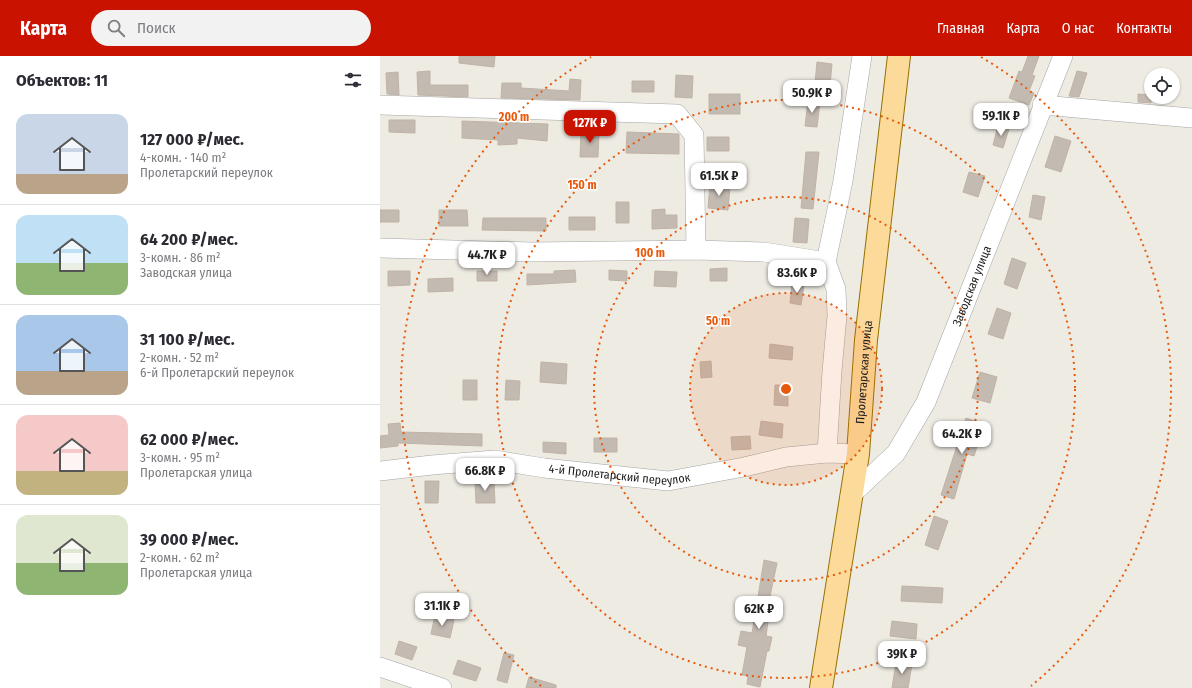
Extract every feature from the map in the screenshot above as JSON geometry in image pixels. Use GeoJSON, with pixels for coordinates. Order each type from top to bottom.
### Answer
{"type":"FeatureCollection","features":[{"type":"Feature","properties":{"kind":"main road","name":"Пролетарская улица"},"geometry":{"type":"LineString","coordinates":[[821,688],[850,496],[858,454],[866,340],[899,56]]}},
{"type":"Feature","properties":{"kind":"street"},"geometry":{"type":"LineString","coordinates":[[827,454],[837,316],[836,289],[826,262],[843,181],[862,56]]}},
{"type":"Feature","properties":{"kind":"street","name":"Заводская улица"},"geometry":{"type":"LineString","coordinates":[[850,496],[896,453],[926,402],[1063,56]]}},
{"type":"Feature","properties":{"kind":"street"},"geometry":{"type":"LineString","coordinates":[[380,105],[677,114],[694,134],[696,250]]}},
{"type":"Feature","properties":{"kind":"street"},"geometry":{"type":"LineString","coordinates":[[1042,106],[1192,118]]}},
{"type":"Feature","properties":{"kind":"street"},"geometry":{"type":"LineString","coordinates":[[380,248],[532,252],[696,250],[764,252],[826,262]]}},
{"type":"Feature","properties":{"kind":"street","name":"4-й Пролетарский переулок"},"geometry":{"type":"LineString","coordinates":[[380,472],[432,465],[495,460],[544,468],[668,481],[786,457],[827,454],[858,454]]}},
{"type":"Feature","properties":{"kind":"street"},"geometry":{"type":"LineString","coordinates":[[380,667],[442,688]]}},
{"type":"Feature","properties":{"kind":"building"},"geometry":{"type":"Polygon","coordinates":[[[459,56],[495,56],[494,67],[459,63],[459,56]]]}},
{"type":"Feature","properties":{"kind":"building"},"geometry":{"type":"Polygon","coordinates":[[[1028,56],[1039,56],[1032,75],[1035,76],[1029,91],[1034,93],[1029,105],[1009,98],[1019,71],[1022,72],[1028,56]]]}},
{"type":"Feature","properties":{"kind":"building"},"geometry":{"type":"Polygon","coordinates":[[[817,62],[832,64],[830,85],[815,83],[817,62]]]}},
{"type":"Feature","properties":{"kind":"building"},"geometry":{"type":"Polygon","coordinates":[[[430,71],[430,85],[468,85],[468,97],[418,95],[417,72],[430,71]]]}},
{"type":"Feature","properties":{"kind":"building"},"geometry":{"type":"Polygon","coordinates":[[[1077,71],[1087,73],[1079,97],[1069,96],[1077,71]]]}},
{"type":"Feature","properties":{"kind":"building"},"geometry":{"type":"Polygon","coordinates":[[[398,72],[399,95],[387,94],[386,73],[398,72]]]}},
{"type":"Feature","properties":{"kind":"building"},"geometry":{"type":"Polygon","coordinates":[[[676,75],[693,76],[692,98],[675,97],[676,75]]]}},
{"type":"Feature","properties":{"kind":"building"},"geometry":{"type":"Polygon","coordinates":[[[570,79],[581,80],[580,100],[501,98],[502,83],[521,83],[521,88],[569,91],[570,79]]]}},
{"type":"Feature","properties":{"kind":"building"},"geometry":{"type":"Polygon","coordinates":[[[632,81],[654,81],[654,92],[632,92],[632,81]]]}},
{"type":"Feature","properties":{"kind":"building"},"geometry":{"type":"Polygon","coordinates":[[[709,94],[740,94],[740,114],[709,114],[709,94]]]}},
{"type":"Feature","properties":{"kind":"building"},"geometry":{"type":"Polygon","coordinates":[[[1138,94],[1144,94],[1144,102],[1138,102],[1138,94]]]}},
{"type":"Feature","properties":{"kind":"building"},"geometry":{"type":"Polygon","coordinates":[[[808,101],[820,102],[817,127],[805,126],[808,101]]]}},
{"type":"Feature","properties":{"kind":"building"},"geometry":{"type":"Polygon","coordinates":[[[389,120],[415,120],[415,133],[389,132],[389,120]]]}},
{"type":"Feature","properties":{"kind":"building"},"geometry":{"type":"Polygon","coordinates":[[[462,121],[548,124],[547,141],[517,138],[517,144],[498,145],[498,140],[462,138],[462,121]]]}},
{"type":"Feature","properties":{"kind":"building"},"geometry":{"type":"Polygon","coordinates":[[[998,126],[1009,129],[1003,148],[993,145],[998,126]]]}},
{"type":"Feature","properties":{"kind":"building"},"geometry":{"type":"Polygon","coordinates":[[[581,132],[599,132],[598,157],[580,157],[581,132]]]}},
{"type":"Feature","properties":{"kind":"building"},"geometry":{"type":"Polygon","coordinates":[[[627,132],[679,134],[679,154],[626,153],[627,132]]]}},
{"type":"Feature","properties":{"kind":"building"},"geometry":{"type":"Polygon","coordinates":[[[1055,136],[1071,141],[1061,172],[1045,167],[1055,136]]]}},
{"type":"Feature","properties":{"kind":"building"},"geometry":{"type":"Polygon","coordinates":[[[707,137],[729,137],[729,151],[707,151],[707,137]]]}},
{"type":"Feature","properties":{"kind":"building"},"geometry":{"type":"Polygon","coordinates":[[[806,152],[819,152],[813,209],[801,208],[806,152]]]}},
{"type":"Feature","properties":{"kind":"building"},"geometry":{"type":"Polygon","coordinates":[[[969,172],[985,176],[978,197],[963,192],[969,172]]]}},
{"type":"Feature","properties":{"kind":"building"},"geometry":{"type":"Polygon","coordinates":[[[710,184],[730,186],[728,210],[708,208],[710,184]]]}},
{"type":"Feature","properties":{"kind":"building"},"geometry":{"type":"Polygon","coordinates":[[[1033,195],[1045,197],[1041,220],[1029,217],[1033,195]]]}},
{"type":"Feature","properties":{"kind":"building"},"geometry":{"type":"Polygon","coordinates":[[[616,202],[629,202],[629,223],[616,223],[616,202]]]}},
{"type":"Feature","properties":{"kind":"building"},"geometry":{"type":"Polygon","coordinates":[[[665,209],[665,215],[677,215],[677,228],[652,229],[652,210],[665,209]]]}},
{"type":"Feature","properties":{"kind":"building"},"geometry":{"type":"Polygon","coordinates":[[[380,210],[399,210],[399,222],[380,222],[380,210]]]}},
{"type":"Feature","properties":{"kind":"building"},"geometry":{"type":"Polygon","coordinates":[[[439,210],[467,210],[468,226],[439,226],[439,210]]]}},
{"type":"Feature","properties":{"kind":"building"},"geometry":{"type":"Polygon","coordinates":[[[569,217],[595,217],[595,230],[569,230],[569,217]]]}},
{"type":"Feature","properties":{"kind":"building"},"geometry":{"type":"Polygon","coordinates":[[[483,218],[546,218],[546,231],[482,230],[483,218]]]}},
{"type":"Feature","properties":{"kind":"building"},"geometry":{"type":"Polygon","coordinates":[[[795,218],[809,219],[807,243],[793,242],[795,218]]]}},
{"type":"Feature","properties":{"kind":"building"},"geometry":{"type":"Polygon","coordinates":[[[1012,258],[1026,263],[1017,289],[1004,284],[1012,258]]]}},
{"type":"Feature","properties":{"kind":"building"},"geometry":{"type":"Polygon","coordinates":[[[727,268],[727,281],[710,281],[710,269],[727,268]]]}},
{"type":"Feature","properties":{"kind":"building"},"geometry":{"type":"Polygon","coordinates":[[[575,270],[576,282],[527,285],[527,274],[554,274],[554,271],[575,270]]]}},
{"type":"Feature","properties":{"kind":"building"},"geometry":{"type":"Polygon","coordinates":[[[609,270],[627,271],[627,281],[609,280],[609,270]]]}},
{"type":"Feature","properties":{"kind":"building"},"geometry":{"type":"Polygon","coordinates":[[[388,271],[410,271],[410,285],[388,286],[388,271]]]}},
{"type":"Feature","properties":{"kind":"building"},"geometry":{"type":"Polygon","coordinates":[[[477,271],[497,271],[497,281],[477,281],[477,271]]]}},
{"type":"Feature","properties":{"kind":"building"},"geometry":{"type":"Polygon","coordinates":[[[655,271],[677,272],[676,287],[654,286],[655,271]]]}},
{"type":"Feature","properties":{"kind":"building"},"geometry":{"type":"Polygon","coordinates":[[[453,278],[453,291],[428,292],[428,279],[453,278]]]}},
{"type":"Feature","properties":{"kind":"building"},"geometry":{"type":"Polygon","coordinates":[[[792,283],[804,285],[801,305],[790,303],[792,283]]]}},
{"type":"Feature","properties":{"kind":"building"},"geometry":{"type":"Polygon","coordinates":[[[997,308],[1011,313],[1003,339],[988,334],[997,308]]]}},
{"type":"Feature","properties":{"kind":"building"},"geometry":{"type":"Polygon","coordinates":[[[770,344],[793,347],[792,360],[769,358],[770,344]]]}},
{"type":"Feature","properties":{"kind":"building"},"geometry":{"type":"Polygon","coordinates":[[[711,361],[712,377],[701,378],[700,362],[711,361]]]}},
{"type":"Feature","properties":{"kind":"building"},"geometry":{"type":"Polygon","coordinates":[[[541,362],[567,364],[566,384],[540,382],[541,362]]]}},
{"type":"Feature","properties":{"kind":"building"},"geometry":{"type":"Polygon","coordinates":[[[980,372],[997,377],[990,403],[972,398],[980,372]]]}},
{"type":"Feature","properties":{"kind":"building"},"geometry":{"type":"Polygon","coordinates":[[[463,380],[477,380],[477,400],[463,400],[463,380]]]}},
{"type":"Feature","properties":{"kind":"building"},"geometry":{"type":"Polygon","coordinates":[[[506,380],[520,381],[519,400],[505,400],[506,380]]]}},
{"type":"Feature","properties":{"kind":"building"},"geometry":{"type":"Polygon","coordinates":[[[775,385],[788,385],[788,406],[774,405],[775,385]]]}},
{"type":"Feature","properties":{"kind":"building"},"geometry":{"type":"Polygon","coordinates":[[[966,418],[984,424],[974,456],[967,454],[954,499],[941,495],[966,418]]]}},
{"type":"Feature","properties":{"kind":"building"},"geometry":{"type":"Polygon","coordinates":[[[761,421],[783,424],[782,438],[759,435],[761,421]]]}},
{"type":"Feature","properties":{"kind":"building"},"geometry":{"type":"Polygon","coordinates":[[[400,423],[401,432],[482,434],[482,446],[398,443],[398,446],[380,448],[380,436],[389,435],[388,424],[400,423]]]}},
{"type":"Feature","properties":{"kind":"building"},"geometry":{"type":"Polygon","coordinates":[[[750,436],[751,449],[732,450],[731,437],[750,436]]]}},
{"type":"Feature","properties":{"kind":"building"},"geometry":{"type":"Polygon","coordinates":[[[594,438],[617,438],[617,452],[594,452],[594,438]]]}},
{"type":"Feature","properties":{"kind":"building"},"geometry":{"type":"Polygon","coordinates":[[[543,442],[566,443],[566,454],[543,452],[543,442]]]}},
{"type":"Feature","properties":{"kind":"building"},"geometry":{"type":"Polygon","coordinates":[[[425,481],[439,481],[438,503],[425,503],[425,481]]]}},
{"type":"Feature","properties":{"kind":"building"},"geometry":{"type":"Polygon","coordinates":[[[475,482],[494,482],[495,503],[476,503],[475,482]]]}},
{"type":"Feature","properties":{"kind":"building"},"geometry":{"type":"Polygon","coordinates":[[[934,516],[948,521],[938,550],[925,545],[934,516]]]}},
{"type":"Feature","properties":{"kind":"building"},"geometry":{"type":"Polygon","coordinates":[[[764,560],[777,563],[769,601],[771,601],[766,636],[772,637],[769,651],[767,651],[760,687],[747,684],[748,676],[742,675],[747,647],[738,645],[741,631],[752,633],[764,560]]]}},
{"type":"Feature","properties":{"kind":"building"},"geometry":{"type":"Polygon","coordinates":[[[902,586],[943,588],[942,603],[901,601],[902,586]]]}},
{"type":"Feature","properties":{"kind":"building"},"geometry":{"type":"Polygon","coordinates":[[[435,615],[454,620],[450,638],[431,634],[435,615]]]}},
{"type":"Feature","properties":{"kind":"building"},"geometry":{"type":"Polygon","coordinates":[[[892,621],[917,624],[916,639],[890,636],[892,621]]]}},
{"type":"Feature","properties":{"kind":"building"},"geometry":{"type":"Polygon","coordinates":[[[399,641],[417,647],[412,660],[395,654],[399,641]]]}},
{"type":"Feature","properties":{"kind":"building"},"geometry":{"type":"Polygon","coordinates":[[[504,653],[514,655],[507,683],[497,680],[504,653]]]}},
{"type":"Feature","properties":{"kind":"building"},"geometry":{"type":"Polygon","coordinates":[[[458,660],[481,668],[476,681],[453,674],[458,660]]]}},
{"type":"Feature","properties":{"kind":"building"},"geometry":{"type":"Polygon","coordinates":[[[896,662],[912,664],[908,688],[892,688],[896,662]]]}},
{"type":"Feature","properties":{"kind":"building"},"geometry":{"type":"Polygon","coordinates":[[[529,677],[556,685],[556,688],[526,688],[529,677]]]}}]}
